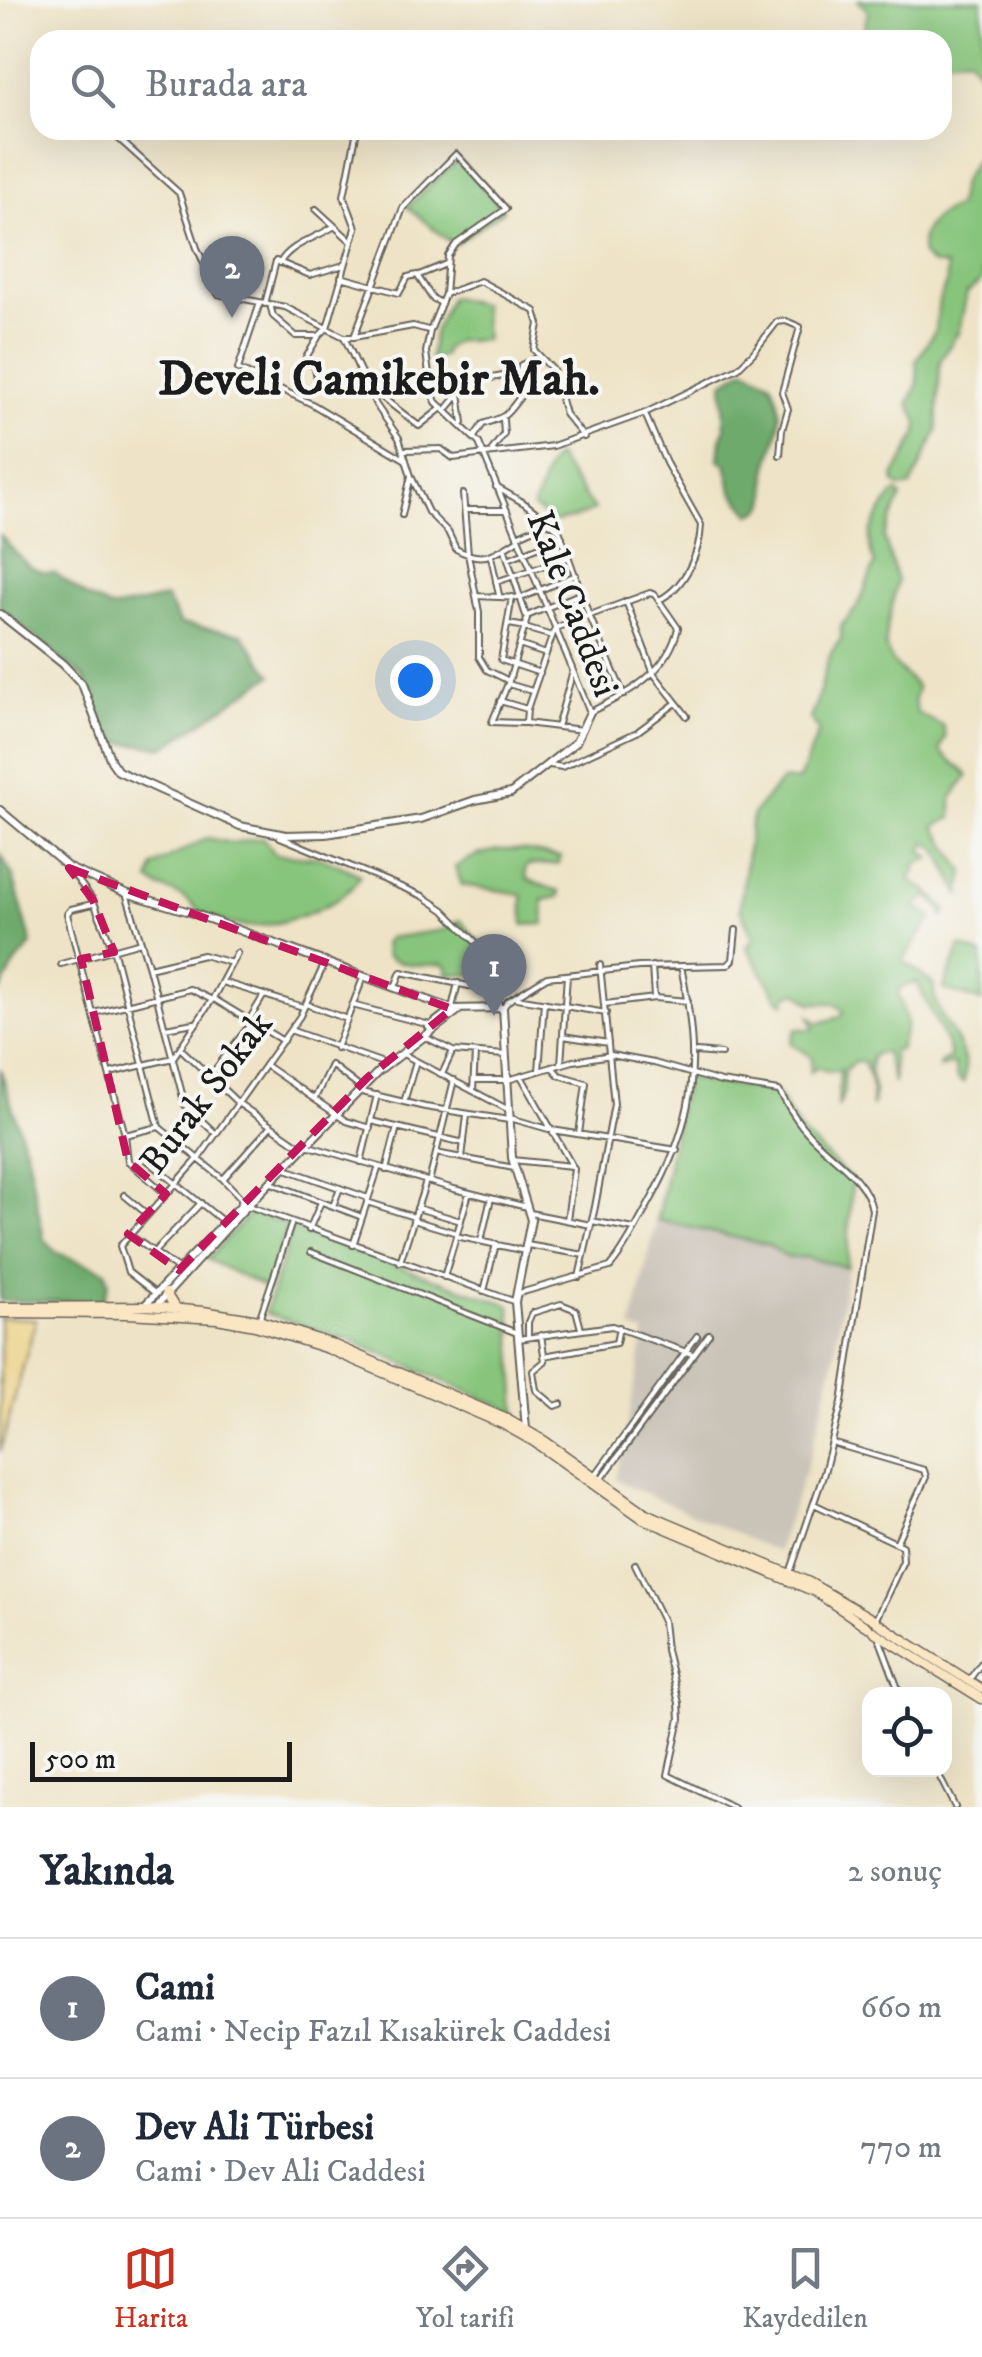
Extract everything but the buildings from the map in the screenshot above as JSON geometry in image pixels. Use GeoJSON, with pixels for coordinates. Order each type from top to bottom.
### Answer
{"type":"FeatureCollection","features":[{"type":"Feature","properties":{"kind":"main road"},"geometry":{"type":"LineString","coordinates":[[161,1294],[176,1308]]}},
{"type":"Feature","properties":{"kind":"main road"},"geometry":{"type":"LineString","coordinates":[[155,1311],[176,1308],[259,1320],[362,1355],[526,1429],[664,1522],[839,1598],[982,1699]]}},
{"type":"Feature","properties":{"kind":"main road"},"geometry":{"type":"LineString","coordinates":[[0,1310],[155,1311],[255,1326],[328,1349],[534,1442],[652,1524],[815,1592],[982,1689]]}},
{"type":"Feature","properties":{"kind":"street"},"geometry":{"type":"LineString","coordinates":[[119,140],[180,193],[197,248],[218,294],[288,308],[344,337],[412,326],[430,331]]}},
{"type":"Feature","properties":{"kind":"street"},"geometry":{"type":"LineString","coordinates":[[355,140],[344,196],[356,224],[352,242],[327,328],[305,359],[318,378],[344,389],[367,387],[419,426],[472,380],[520,372],[522,365],[540,357]]}},
{"type":"Feature","properties":{"kind":"street"},"geometry":{"type":"LineString","coordinates":[[354,337],[403,208],[456,154],[506,210],[456,244],[446,264],[446,294],[430,331],[426,352],[430,390],[444,408]]}},
{"type":"Feature","properties":{"kind":"street"},"geometry":{"type":"LineString","coordinates":[[316,209],[352,242]]}},
{"type":"Feature","properties":{"kind":"street"},"geometry":{"type":"LineString","coordinates":[[280,263],[287,250],[312,242],[334,227]]}},
{"type":"Feature","properties":{"kind":"street"},"geometry":{"type":"LineString","coordinates":[[345,265],[310,275],[276,262],[265,304],[238,369],[312,404],[406,460]]}},
{"type":"Feature","properties":{"kind":"street"},"geometry":{"type":"LineString","coordinates":[[342,277],[399,293],[408,277],[446,264]]}},
{"type":"Feature","properties":{"kind":"street"},"geometry":{"type":"LineString","coordinates":[[419,276],[432,298],[441,304]]}},
{"type":"Feature","properties":{"kind":"street"},"geometry":{"type":"LineString","coordinates":[[446,294],[480,281],[533,309],[539,324],[533,346],[554,373],[564,414],[584,437]]}},
{"type":"Feature","properties":{"kind":"street"},"geometry":{"type":"LineString","coordinates":[[265,304],[294,335],[319,336]]}},
{"type":"Feature","properties":{"kind":"street"},"geometry":{"type":"LineString","coordinates":[[404,450],[441,449],[452,458],[553,446],[584,437],[645,413],[738,368],[778,322],[786,321],[800,328],[782,392],[788,410],[780,455]]}},
{"type":"Feature","properties":{"kind":"street"},"geometry":{"type":"LineString","coordinates":[[344,337],[358,372],[404,450],[411,476],[430,516],[448,532],[456,549],[491,556],[550,521]]}},
{"type":"Feature","properties":{"kind":"street"},"geometry":{"type":"LineString","coordinates":[[344,389],[358,372]]}},
{"type":"Feature","properties":{"kind":"street"},"geometry":{"type":"LineString","coordinates":[[474,437],[483,424],[502,420],[520,397],[516,373]]}},
{"type":"Feature","properties":{"kind":"street"},"geometry":{"type":"LineString","coordinates":[[459,393],[463,424]]}},
{"type":"Feature","properties":{"kind":"street","name":"Kale Caddesi"},"geometry":{"type":"LineString","coordinates":[[0,614],[77,678],[89,695],[111,761],[118,770],[225,822],[276,834],[316,835],[420,819],[511,793],[550,765],[584,731],[590,712],[496,487],[486,453],[444,408]]}},
{"type":"Feature","properties":{"kind":"street"},"geometry":{"type":"LineString","coordinates":[[645,413],[666,463],[698,514],[702,528],[682,582],[659,600]]}},
{"type":"Feature","properties":{"kind":"street"},"geometry":{"type":"LineString","coordinates":[[486,453],[504,434],[502,420]]}},
{"type":"Feature","properties":{"kind":"street"},"geometry":{"type":"LineString","coordinates":[[402,515],[411,476]]}},
{"type":"Feature","properties":{"kind":"street"},"geometry":{"type":"LineString","coordinates":[[496,487],[550,521],[562,537],[624,696]]}},
{"type":"Feature","properties":{"kind":"street"},"geometry":{"type":"LineString","coordinates":[[463,494],[480,660],[487,670],[533,691]]}},
{"type":"Feature","properties":{"kind":"street"},"geometry":{"type":"LineString","coordinates":[[466,510],[506,510]]}},
{"type":"Feature","properties":{"kind":"street"},"geometry":{"type":"LineString","coordinates":[[508,559],[562,537]]}},
{"type":"Feature","properties":{"kind":"street"},"geometry":{"type":"LineString","coordinates":[[505,550],[528,616],[492,722],[584,731]]}},
{"type":"Feature","properties":{"kind":"street"},"geometry":{"type":"LineString","coordinates":[[491,556],[499,597]]}},
{"type":"Feature","properties":{"kind":"street"},"geometry":{"type":"LineString","coordinates":[[496,582],[570,557]]}},
{"type":"Feature","properties":{"kind":"street"},"geometry":{"type":"LineString","coordinates":[[476,596],[520,598],[576,575]]}},
{"type":"Feature","properties":{"kind":"street"},"geometry":{"type":"LineString","coordinates":[[526,723],[527,709],[555,628],[650,592],[678,632],[654,674],[624,696],[590,712]]}},
{"type":"Feature","properties":{"kind":"street"},"geometry":{"type":"LineString","coordinates":[[528,616],[582,594]]}},
{"type":"Feature","properties":{"kind":"street"},"geometry":{"type":"LineString","coordinates":[[512,598],[501,660],[540,673]]}},
{"type":"Feature","properties":{"kind":"street"},"geometry":{"type":"LineString","coordinates":[[626,601],[654,674],[687,716]]}},
{"type":"Feature","properties":{"kind":"street"},"geometry":{"type":"LineString","coordinates":[[509,624],[552,636]]}},
{"type":"Feature","properties":{"kind":"street"},"geometry":{"type":"LineString","coordinates":[[520,646],[546,654]]}},
{"type":"Feature","properties":{"kind":"street"},"geometry":{"type":"LineString","coordinates":[[556,727],[573,672]]}},
{"type":"Feature","properties":{"kind":"street"},"geometry":{"type":"LineString","coordinates":[[500,701],[527,709]]}},
{"type":"Feature","properties":{"kind":"street"},"geometry":{"type":"LineString","coordinates":[[550,765],[562,767],[637,732],[676,704]]}},
{"type":"Feature","properties":{"kind":"street"},"geometry":{"type":"LineString","coordinates":[[0,810],[69,868],[95,903],[114,952],[160,1126],[246,1203],[291,1224],[484,1291],[516,1298],[610,1267],[634,1229],[677,1150],[694,1076],[682,966]]}},
{"type":"Feature","properties":{"kind":"street"},"geometry":{"type":"LineString","coordinates":[[276,834],[439,906],[492,960],[506,1055],[513,1164],[531,1226],[516,1298],[526,1429]]}},
{"type":"Feature","properties":{"kind":"street"},"geometry":{"type":"LineString","coordinates":[[69,868],[126,893],[190,912],[456,1009],[501,1008],[542,978],[601,969],[731,964],[736,930]]}},
{"type":"Feature","properties":{"kind":"street"},"geometry":{"type":"LineString","coordinates":[[126,893],[186,1107],[215,1133]]}},
{"type":"Feature","properties":{"kind":"street"},"geometry":{"type":"LineString","coordinates":[[95,903],[68,911],[125,1134],[128,1161],[166,1194]]}},
{"type":"Feature","properties":{"kind":"street"},"geometry":{"type":"LineString","coordinates":[[61,964],[142,942]]}},
{"type":"Feature","properties":{"kind":"street"},"geometry":{"type":"LineString","coordinates":[[110,1073],[173,1058],[212,1000],[237,953]]}},
{"type":"Feature","properties":{"kind":"street"},"geometry":{"type":"LineString","coordinates":[[150,968],[203,955],[232,963]]}},
{"type":"Feature","properties":{"kind":"street","name":"Burak Sokak"},"geometry":{"type":"LineString","coordinates":[[161,1294],[128,1272],[120,1248],[128,1234],[198,1158],[266,1065],[305,1006],[325,963]]}},
{"type":"Feature","properties":{"kind":"street"},"geometry":{"type":"LineString","coordinates":[[652,966],[654,998]]}},
{"type":"Feature","properties":{"kind":"street"},"geometry":{"type":"LineString","coordinates":[[579,1276],[614,1104],[601,969]]}},
{"type":"Feature","properties":{"kind":"street"},"geometry":{"type":"LineString","coordinates":[[394,988],[401,972],[498,992]]}},
{"type":"Feature","properties":{"kind":"street"},"geometry":{"type":"LineString","coordinates":[[336,1048],[364,975]]}},
{"type":"Feature","properties":{"kind":"street"},"geometry":{"type":"LineString","coordinates":[[561,1064],[567,975]]}},
{"type":"Feature","properties":{"kind":"street"},"geometry":{"type":"LineString","coordinates":[[222,982],[347,1018]]}},
{"type":"Feature","properties":{"kind":"street"},"geometry":{"type":"LineString","coordinates":[[358,1088],[456,1009],[458,984]]}},
{"type":"Feature","properties":{"kind":"street"},"geometry":{"type":"LineString","coordinates":[[94,1013],[192,988],[282,1041]]}},
{"type":"Feature","properties":{"kind":"street"},"geometry":{"type":"LineString","coordinates":[[210,1076],[250,1022],[264,995]]}},
{"type":"Feature","properties":{"kind":"street"},"geometry":{"type":"LineString","coordinates":[[515,998],[606,1013]]}},
{"type":"Feature","properties":{"kind":"street"},"geometry":{"type":"LineString","coordinates":[[605,1004],[654,998],[688,1001]]}},
{"type":"Feature","properties":{"kind":"street"},"geometry":{"type":"LineString","coordinates":[[539,1071],[544,1002]]}},
{"type":"Feature","properties":{"kind":"street"},"geometry":{"type":"LineString","coordinates":[[352,1005],[431,1025]]}},
{"type":"Feature","properties":{"kind":"street"},"geometry":{"type":"LineString","coordinates":[[144,1310],[382,1064],[456,1009]]}},
{"type":"Feature","properties":{"kind":"street"},"geometry":{"type":"LineString","coordinates":[[165,1028],[196,1023]]}},
{"type":"Feature","properties":{"kind":"street"},"geometry":{"type":"LineString","coordinates":[[290,1030],[382,1064]]}},
{"type":"Feature","properties":{"kind":"street"},"geometry":{"type":"LineString","coordinates":[[423,1036],[453,1051],[506,1055]]}},
{"type":"Feature","properties":{"kind":"street"},"geometry":{"type":"LineString","coordinates":[[563,1036],[610,1044]]}},
{"type":"Feature","properties":{"kind":"street"},"geometry":{"type":"LineString","coordinates":[[180,1048],[238,1103],[303,1145],[567,1220],[634,1229]]}},
{"type":"Feature","properties":{"kind":"street"},"geometry":{"type":"LineString","coordinates":[[442,1074],[453,1051]]}},
{"type":"Feature","properties":{"kind":"street"},"geometry":{"type":"LineString","coordinates":[[694,1052],[721,1054]]}},
{"type":"Feature","properties":{"kind":"street"},"geometry":{"type":"LineString","coordinates":[[401,1053],[473,1091],[509,1116]]}},
{"type":"Feature","properties":{"kind":"street"},"geometry":{"type":"LineString","coordinates":[[473,1091],[475,1053]]}},
{"type":"Feature","properties":{"kind":"street"},"geometry":{"type":"LineString","coordinates":[[474,1080],[508,1080],[561,1064],[611,1055],[654,1062],[694,1076],[779,1091],[808,1134],[850,1174],[872,1204],[854,1344],[832,1444],[790,1574]]}},
{"type":"Feature","properties":{"kind":"street"},"geometry":{"type":"LineString","coordinates":[[404,1102],[416,1061]]}},
{"type":"Feature","properties":{"kind":"street"},"geometry":{"type":"LineString","coordinates":[[266,1065],[346,1121],[464,1143]]}},
{"type":"Feature","properties":{"kind":"street"},"geometry":{"type":"LineString","coordinates":[[314,1098],[330,1066],[358,1088],[378,1096],[468,1115],[509,1116],[552,1130],[677,1150]]}},
{"type":"Feature","properties":{"kind":"street"},"geometry":{"type":"LineString","coordinates":[[552,1067],[559,1075],[586,1083],[579,1134]]}},
{"type":"Feature","properties":{"kind":"street"},"geometry":{"type":"LineString","coordinates":[[521,1076],[572,1166],[575,1178],[567,1220]]}},
{"type":"Feature","properties":{"kind":"street"},"geometry":{"type":"LineString","coordinates":[[400,1262],[428,1182],[454,1080]]}},
{"type":"Feature","properties":{"kind":"street"},"geometry":{"type":"LineString","coordinates":[[361,1162],[378,1096]]}},
{"type":"Feature","properties":{"kind":"street"},"geometry":{"type":"LineString","coordinates":[[462,1158],[468,1115]]}},
{"type":"Feature","properties":{"kind":"street"},"geometry":{"type":"LineString","coordinates":[[125,1134],[160,1126]]}},
{"type":"Feature","properties":{"kind":"street"},"geometry":{"type":"LineString","coordinates":[[223,1179],[271,1126]]}},
{"type":"Feature","properties":{"kind":"street"},"geometry":{"type":"LineString","coordinates":[[386,1170],[398,1128]]}},
{"type":"Feature","properties":{"kind":"street"},"geometry":{"type":"LineString","coordinates":[[155,1311],[161,1294],[180,1270],[303,1145]]}},
{"type":"Feature","properties":{"kind":"street"},"geometry":{"type":"LineString","coordinates":[[436,1153],[513,1164],[572,1166]]}},
{"type":"Feature","properties":{"kind":"street"},"geometry":{"type":"LineString","coordinates":[[147,1160],[224,1223]]}},
{"type":"Feature","properties":{"kind":"street"},"geometry":{"type":"LineString","coordinates":[[283,1168],[481,1241],[584,1255]]}},
{"type":"Feature","properties":{"kind":"street"},"geometry":{"type":"LineString","coordinates":[[353,1245],[378,1168]]}},
{"type":"Feature","properties":{"kind":"street"},"geometry":{"type":"LineString","coordinates":[[270,1182],[362,1217]]}},
{"type":"Feature","properties":{"kind":"street"},"geometry":{"type":"LineString","coordinates":[[333,1206],[340,1188]]}},
{"type":"Feature","properties":{"kind":"street"},"geometry":{"type":"LineString","coordinates":[[444,1277],[468,1193]]}},
{"type":"Feature","properties":{"kind":"street"},"geometry":{"type":"LineString","coordinates":[[124,1195],[147,1214]]}},
{"type":"Feature","properties":{"kind":"street"},"geometry":{"type":"LineString","coordinates":[[481,1241],[490,1198]]}},
{"type":"Feature","properties":{"kind":"street"},"geometry":{"type":"LineString","coordinates":[[154,1252],[201,1202]]}},
{"type":"Feature","properties":{"kind":"street"},"geometry":{"type":"LineString","coordinates":[[309,1230],[321,1202]]}},
{"type":"Feature","properties":{"kind":"street"},"geometry":{"type":"LineString","coordinates":[[417,1208],[460,1221]]}},
{"type":"Feature","properties":{"kind":"street"},"geometry":{"type":"LineString","coordinates":[[259,1320],[291,1224]]}},
{"type":"Feature","properties":{"kind":"street"},"geometry":{"type":"LineString","coordinates":[[128,1234],[180,1270]]}},
{"type":"Feature","properties":{"kind":"street"},"geometry":{"type":"LineString","coordinates":[[484,1291],[496,1244]]}},
{"type":"Feature","properties":{"kind":"street"},"geometry":{"type":"LineString","coordinates":[[311,1252],[518,1336],[619,1327],[694,1355]]}},
{"type":"Feature","properties":{"kind":"street"},"geometry":{"type":"LineString","coordinates":[[528,1337],[532,1313],[561,1304],[576,1310],[581,1329]]}},
{"type":"Feature","properties":{"kind":"street"},"geometry":{"type":"LineString","coordinates":[[544,1356],[616,1344],[619,1327]]}},
{"type":"Feature","properties":{"kind":"street"},"geometry":{"type":"LineString","coordinates":[[597,1479],[709,1334]]}},
{"type":"Feature","properties":{"kind":"street"},"geometry":{"type":"LineString","coordinates":[[541,1335],[544,1363],[534,1370],[536,1390],[555,1406],[561,1404]]}},
{"type":"Feature","properties":{"kind":"street"},"geometry":{"type":"LineString","coordinates":[[597,1479],[696,1336]]}},
{"type":"Feature","properties":{"kind":"street"},"geometry":{"type":"LineString","coordinates":[[832,1444],[924,1470],[926,1477],[897,1541]]}},
{"type":"Feature","properties":{"kind":"street"},"geometry":{"type":"LineString","coordinates":[[814,1504],[897,1541],[904,1550],[904,1562],[874,1626],[897,1687]]}},
{"type":"Feature","properties":{"kind":"street"},"geometry":{"type":"LineString","coordinates":[[635,1564],[663,1620],[679,1702],[680,1719],[668,1775],[733,1807]]}},
{"type":"Feature","properties":{"kind":"street"},"geometry":{"type":"LineString","coordinates":[[970,1680],[982,1662]]}},
{"type":"Feature","properties":{"kind":"street"},"geometry":{"type":"LineString","coordinates":[[939,1777],[954,1807]]}},
{"type":"Feature","properties":{"kind":"highlighted area"},"geometry":{"type":"Polygon","coordinates":[[[69,868],[452,1009],[367,1078],[179,1270],[128,1234],[166,1194],[128,1161],[81,959],[114,952],[93,900],[69,868]]]}},
{"type":"Feature","properties":{"kind":"shaded area"},"geometry":{"type":"Polygon","coordinates":[[[657,1220],[768,1245],[788,1258],[804,1257],[847,1267],[833,1364],[810,1456],[777,1552],[616,1480],[645,1333],[631,1329],[657,1220]]]}},
{"type":"Feature","properties":{"kind":"green space"},"geometry":{"type":"Polygon","coordinates":[[[858,0],[982,0],[982,75],[968,57],[952,58],[952,30],[864,30],[868,11],[858,0]]]}},
{"type":"Feature","properties":{"kind":"green space"},"geometry":{"type":"Polygon","coordinates":[[[982,150],[982,280],[967,293],[959,331],[940,361],[937,431],[911,486],[901,488],[894,477],[917,434],[918,422],[909,403],[918,383],[916,361],[935,331],[939,301],[947,281],[946,266],[932,264],[922,255],[922,238],[935,219],[957,206],[962,181],[982,150]]]}},
{"type":"Feature","properties":{"kind":"green space"},"geometry":{"type":"Polygon","coordinates":[[[458,159],[503,210],[454,245],[407,207],[458,159]]]}},
{"type":"Feature","properties":{"kind":"green space"},"geometry":{"type":"Polygon","coordinates":[[[450,297],[482,304],[485,340],[456,341],[444,350],[444,355],[430,360],[434,332],[450,297]]]}},
{"type":"Feature","properties":{"kind":"green space"},"geometry":{"type":"Polygon","coordinates":[[[746,368],[771,382],[780,416],[767,474],[767,501],[751,514],[732,491],[726,464],[719,461],[725,429],[723,382],[746,368]]]}},
{"type":"Feature","properties":{"kind":"green space"},"geometry":{"type":"Polygon","coordinates":[[[556,456],[594,510],[554,522],[533,508],[556,456]]]}},
{"type":"Feature","properties":{"kind":"green space"},"geometry":{"type":"Polygon","coordinates":[[[893,494],[901,497],[884,537],[897,581],[886,648],[892,662],[917,687],[917,713],[943,726],[943,754],[968,776],[952,797],[952,818],[935,826],[964,872],[960,895],[938,850],[926,842],[922,851],[931,858],[918,863],[910,881],[928,891],[947,911],[943,916],[928,896],[915,906],[932,918],[903,960],[934,985],[939,1010],[959,1045],[965,1070],[963,1083],[957,1078],[954,1064],[939,1068],[940,1063],[950,1058],[948,1047],[917,982],[898,992],[907,1024],[899,1050],[893,1050],[894,1084],[885,1052],[872,1055],[872,1107],[871,1082],[864,1062],[855,1062],[844,1070],[844,1092],[838,1108],[840,1070],[829,1072],[817,1067],[810,1072],[812,1057],[791,1043],[796,1029],[814,1029],[810,1016],[819,1023],[840,1017],[844,1011],[834,1003],[811,1003],[798,992],[787,995],[785,1003],[779,999],[747,948],[753,938],[740,908],[753,814],[781,781],[799,780],[819,731],[810,718],[827,665],[841,640],[841,626],[858,606],[875,564],[870,535],[893,494]]]}},
{"type":"Feature","properties":{"kind":"green space"},"geometry":{"type":"Polygon","coordinates":[[[0,535],[30,567],[55,573],[84,595],[112,609],[166,598],[180,624],[242,634],[272,675],[165,747],[112,742],[85,679],[0,608],[0,535]]]}},
{"type":"Feature","properties":{"kind":"green space"},"geometry":{"type":"Polygon","coordinates":[[[207,838],[231,843],[263,838],[275,854],[323,858],[360,875],[340,897],[306,914],[268,924],[233,924],[201,912],[183,897],[150,880],[154,866],[207,838]]]}},
{"type":"Feature","properties":{"kind":"green space"},"geometry":{"type":"Polygon","coordinates":[[[498,850],[560,857],[558,864],[528,865],[525,869],[527,879],[560,892],[559,897],[543,900],[544,924],[524,925],[522,894],[462,885],[455,867],[477,855],[498,850]]]}},
{"type":"Feature","properties":{"kind":"green space"},"geometry":{"type":"Polygon","coordinates":[[[0,853],[13,877],[32,944],[0,992],[0,853]]]}},
{"type":"Feature","properties":{"kind":"green space"},"geometry":{"type":"Polygon","coordinates":[[[460,920],[493,957],[499,976],[447,974],[448,968],[443,964],[406,963],[386,956],[384,944],[388,938],[443,930],[460,920]]]}},
{"type":"Feature","properties":{"kind":"green space"},"geometry":{"type":"Polygon","coordinates":[[[961,946],[982,955],[982,1002],[943,989],[961,946]]]}},
{"type":"Feature","properties":{"kind":"green space"},"geometry":{"type":"Polygon","coordinates":[[[0,1068],[27,1154],[44,1239],[57,1253],[106,1271],[109,1283],[102,1302],[0,1301],[0,1068]]]}},
{"type":"Feature","properties":{"kind":"green space"},"geometry":{"type":"Polygon","coordinates":[[[685,1078],[776,1093],[801,1132],[852,1180],[847,1267],[804,1257],[788,1258],[768,1245],[657,1220],[685,1078]]]}},
{"type":"Feature","properties":{"kind":"green space"},"geometry":{"type":"Polygon","coordinates":[[[251,1213],[288,1225],[267,1289],[207,1259],[251,1213]]]}},
{"type":"Feature","properties":{"kind":"green space"},"geometry":{"type":"Polygon","coordinates":[[[292,1229],[510,1305],[517,1413],[352,1341],[265,1313],[292,1229]]]}},
{"type":"Feature","properties":{"kind":"sand"},"geometry":{"type":"Polygon","coordinates":[[[0,1317],[36,1319],[0,1452],[0,1317]]]}},
{"type":"Feature","properties":{"kind":"place","name":"Dev Ali Türbesi"},"geometry":{"type":"Point","coordinates":[232,318]}},
{"type":"Feature","properties":{"kind":"place","name":"Cami"},"geometry":{"type":"Point","coordinates":[494,1016]}},
{"type":"Feature","properties":{"kind":"district","name":"Develi Camikebir Mah."},"geometry":{"type":"Point","coordinates":[379,380]}}]}
